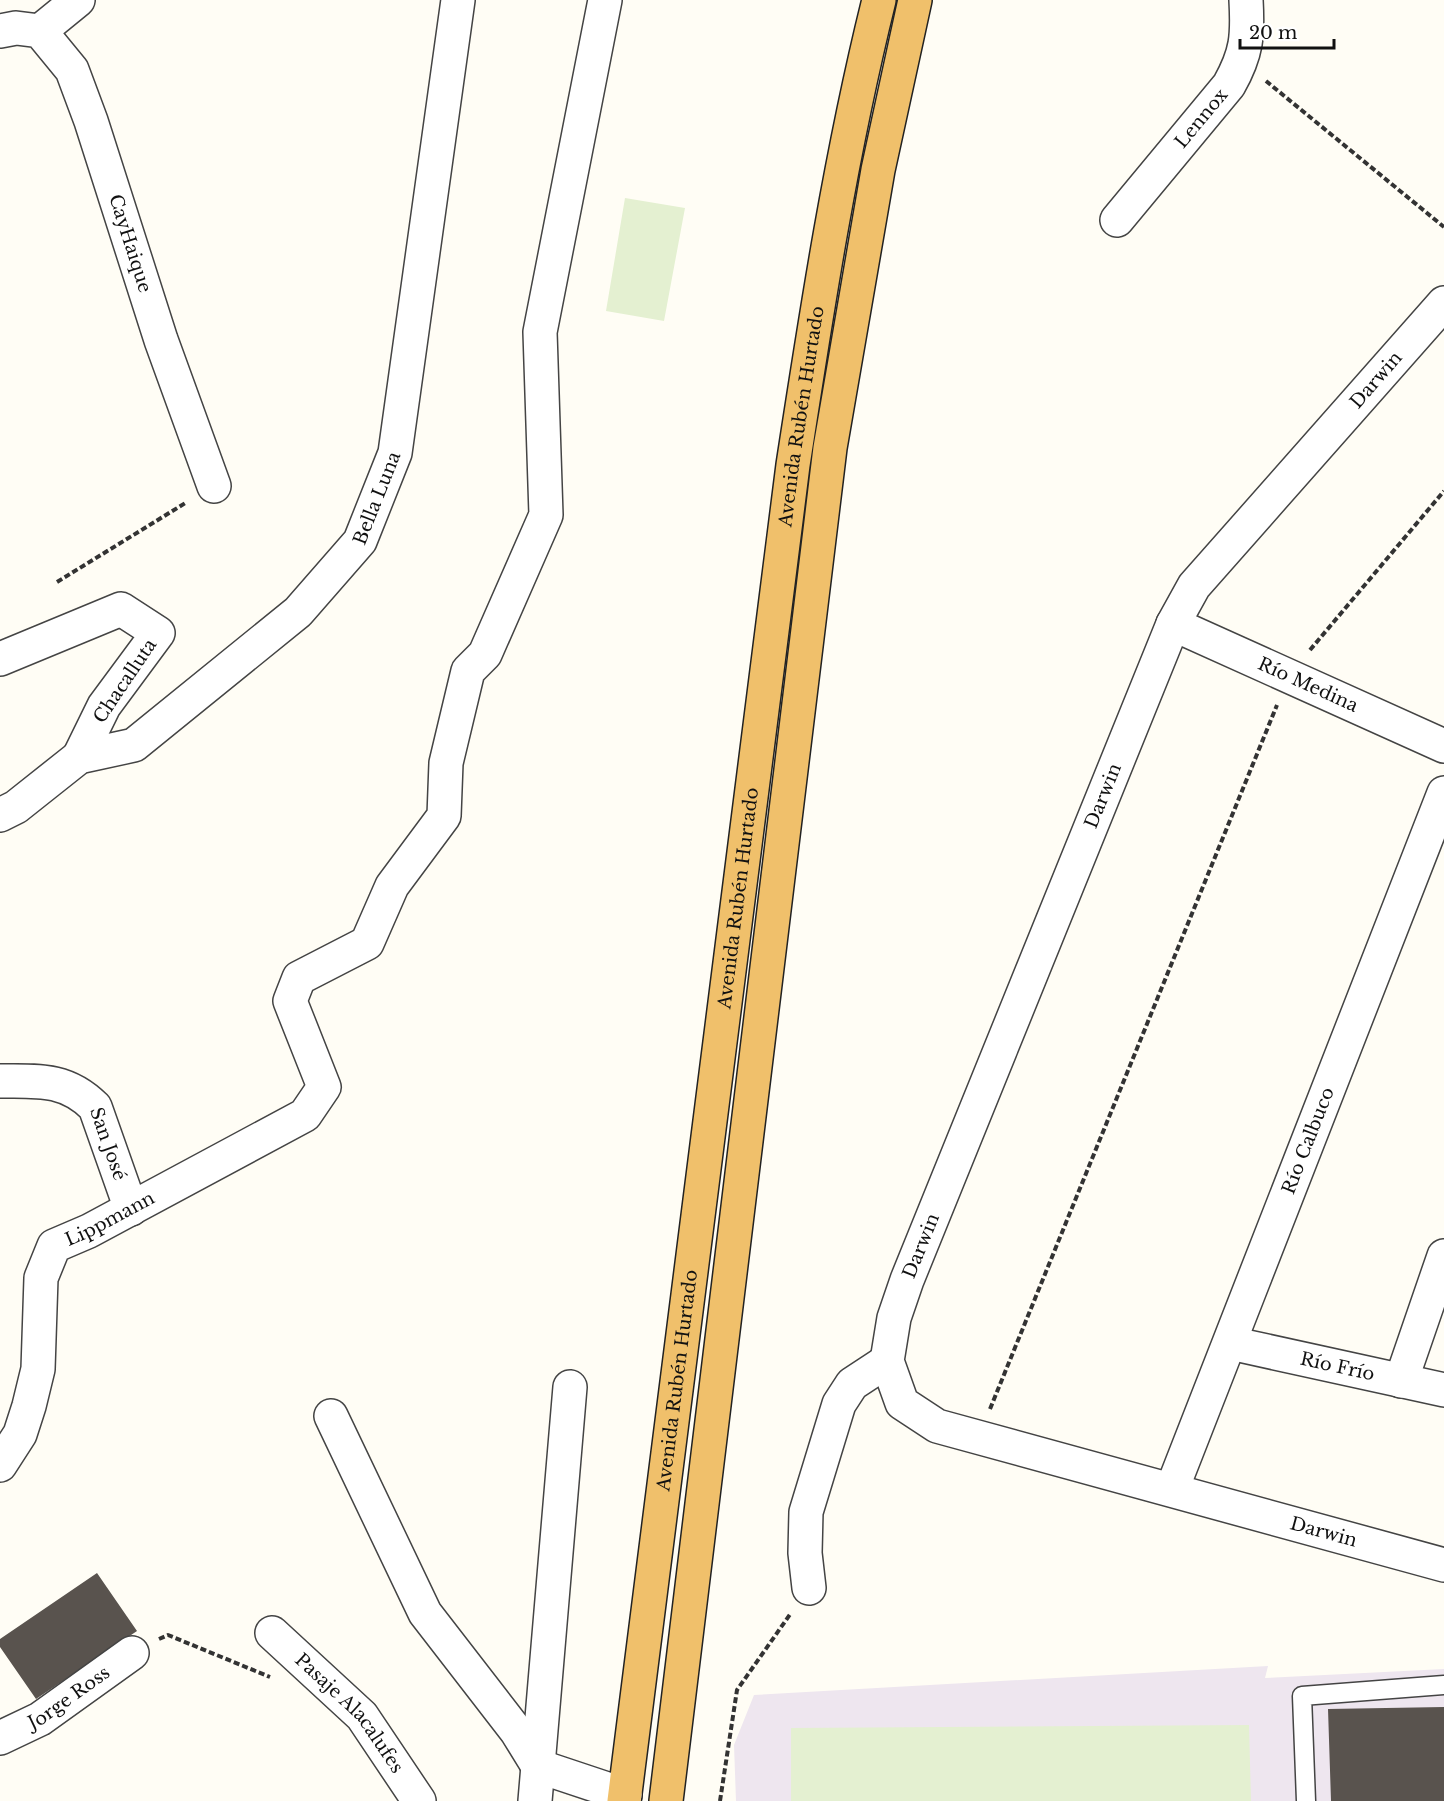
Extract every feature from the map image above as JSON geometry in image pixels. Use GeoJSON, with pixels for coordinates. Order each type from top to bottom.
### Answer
{"type":"FeatureCollection","features":[{"type":"Feature","properties":{"kind":"highway","name":"Avenida Rubén Hurtado"},"geometry":{"type":"LineString","coordinates":[[625,1798],[793,465],[815,318],[843,164],[879,0]]}},
{"type":"Feature","properties":{"kind":"highway","name":"Avenida Rubén Hurtado"},"geometry":{"type":"LineString","coordinates":[[666,1801],[830,448],[878,170],[915,0]]}},
{"type":"Feature","properties":{"kind":"highway"},"geometry":{"type":"LineString","coordinates":[[671,1763],[674,1801]]}},
{"type":"Feature","properties":{"kind":"street"},"geometry":{"type":"LineString","coordinates":[[19,30],[78,0]]}},
{"type":"Feature","properties":{"kind":"street","name":"Bella Luna"},"geometry":{"type":"LineString","coordinates":[[0,815],[16,807],[79,757],[134,746],[298,612],[360,541],[395,453],[458,0]]}},
{"type":"Feature","properties":{"kind":"street","name":"Lippmann"},"geometry":{"type":"LineString","coordinates":[[0,1465],[20,1434],[29,1406],[38,1369],[41,1278],[54,1246],[131,1209],[305,1115],[324,1087],[290,1001],[293,990],[299,978],[367,943],[392,885],[444,816],[446,763],[468,671],[485,654],[546,515],[540,332],[605,0]]}},
{"type":"Feature","properties":{"kind":"street","name":"Lennox"},"geometry":{"type":"LineString","coordinates":[[1117,220],[1229,85],[1242,61],[1248,37],[1246,0]]}},
{"type":"Feature","properties":{"kind":"street","name":"CayHaique"},"geometry":{"type":"LineString","coordinates":[[19,30],[72,70],[91,121],[161,340],[214,486]]}},
{"type":"Feature","properties":{"kind":"street","name":"Darwin"},"geometry":{"type":"LineString","coordinates":[[1444,303],[1194,586],[1173,624],[907,1281],[894,1318],[887,1361],[902,1403],[937,1426],[1444,1565]]}},
{"type":"Feature","properties":{"kind":"street","name":"Chacalluta"},"geometry":{"type":"LineString","coordinates":[[0,659],[121,609],[158,633],[104,706],[79,757]]}},
{"type":"Feature","properties":{"kind":"street","name":"Río Medina"},"geometry":{"type":"LineString","coordinates":[[1173,624],[1444,746]]}},
{"type":"Feature","properties":{"kind":"street","name":"Río Calbuco"},"geometry":{"type":"LineString","coordinates":[[1172,1489],[1444,793]]}},
{"type":"Feature","properties":{"kind":"street","name":"San José"},"geometry":{"type":"LineString","coordinates":[[0,1081],[52,1081],[88,1099],[95,1107],[131,1209]]}},
{"type":"Feature","properties":{"kind":"street"},"geometry":{"type":"LineString","coordinates":[[1401,1381],[1444,1256]]}},
{"type":"Feature","properties":{"kind":"street","name":"Río Frío"},"geometry":{"type":"LineString","coordinates":[[1230,1343],[1444,1390]]}},
{"type":"Feature","properties":{"kind":"street"},"geometry":{"type":"LineString","coordinates":[[809,1588],[805,1553],[806,1512],[839,1404],[852,1384],[887,1361]]}},
{"type":"Feature","properties":{"kind":"street"},"geometry":{"type":"LineString","coordinates":[[535,1801],[570,1387]]}},
{"type":"Feature","properties":{"kind":"street"},"geometry":{"type":"LineString","coordinates":[[331,1416],[425,1613],[517,1732],[538,1766],[625,1798]]}},
{"type":"Feature","properties":{"kind":"street","name":"Pasaje Alacalufes"},"geometry":{"type":"LineString","coordinates":[[272,1633],[362,1716],[419,1801]]}},
{"type":"Feature","properties":{"kind":"street","name":"Jorge Ross"},"geometry":{"type":"LineString","coordinates":[[0,1738],[40,1719],[132,1653]]}},
{"type":"Feature","properties":{"kind":"lane"},"geometry":{"type":"LineString","coordinates":[[1306,1801],[1302,1696],[1444,1685]]}},
{"type":"Feature","properties":{"kind":"path"},"geometry":{"type":"LineString","coordinates":[[1242,61],[1444,228]]}},
{"type":"Feature","properties":{"kind":"path"},"geometry":{"type":"LineString","coordinates":[[57,582],[214,486]]}},
{"type":"Feature","properties":{"kind":"path"},"geometry":{"type":"LineString","coordinates":[[978,1437],[1289,676],[1444,491]]}},
{"type":"Feature","properties":{"kind":"path"},"geometry":{"type":"LineString","coordinates":[[720,1801],[736,1690],[809,1588]]}},
{"type":"Feature","properties":{"kind":"path"},"geometry":{"type":"LineString","coordinates":[[132,1653],[168,1635],[276,1680]]}},
{"type":"Feature","properties":{"kind":"shaded area"},"geometry":{"type":"Polygon","coordinates":[[[1268,1666],[1265,1678],[1444,1669],[1444,1801],[736,1801],[734,1745],[754,1695],[1268,1666]]]}},
{"type":"Feature","properties":{"kind":"green space"},"geometry":{"type":"Polygon","coordinates":[[[625,198],[685,208],[664,321],[606,311],[625,198]]]}},
{"type":"Feature","properties":{"kind":"green space"},"geometry":{"type":"Polygon","coordinates":[[[1249,1725],[1251,1801],[791,1801],[791,1728],[1249,1725]]]}},
{"type":"Feature","properties":{"kind":"building"},"geometry":{"type":"Polygon","coordinates":[[[97,1573],[137,1631],[36,1699],[0,1647],[0,1639],[97,1573]]]}},
{"type":"Feature","properties":{"kind":"building"},"geometry":{"type":"Polygon","coordinates":[[[1444,1707],[1444,1801],[1331,1801],[1328,1709],[1444,1707]]]}}]}
